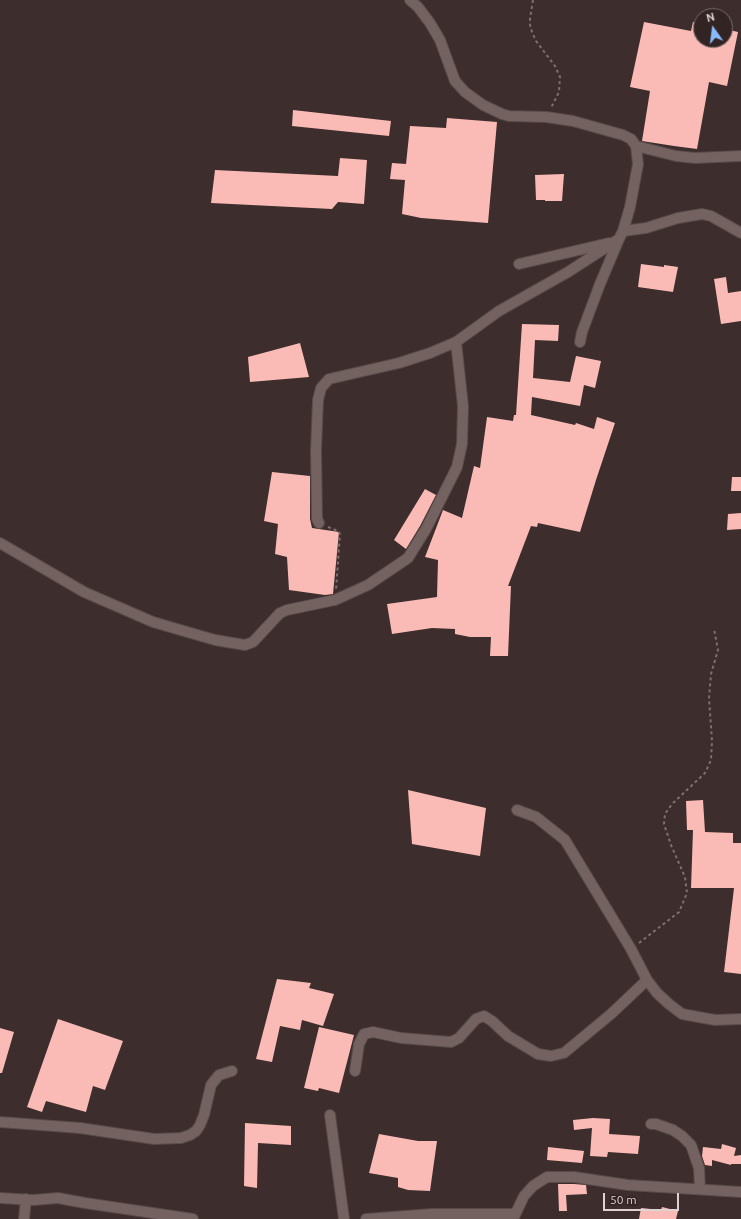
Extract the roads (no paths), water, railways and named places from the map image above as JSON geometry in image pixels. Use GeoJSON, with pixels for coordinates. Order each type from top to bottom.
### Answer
{"type":"FeatureCollection","features":[{"type":"Feature","properties":{"kind":"street"},"geometry":{"type":"LineString","coordinates":[[416,2],[440,40],[455,81],[465,92],[483,105],[509,116],[546,117],[573,121],[623,135],[631,139],[636,146],[638,164],[620,237],[600,284],[582,332],[580,342]]}},
{"type":"Feature","properties":{"kind":"street"},"geometry":{"type":"LineString","coordinates":[[636,146],[676,156],[695,158],[741,156]]}},
{"type":"Feature","properties":{"kind":"street"},"geometry":{"type":"LineString","coordinates":[[519,264],[620,237],[678,218],[702,214],[711,216],[741,233]]}},
{"type":"Feature","properties":{"kind":"street"},"geometry":{"type":"LineString","coordinates":[[319,523],[317,519],[316,450],[318,400],[321,388],[329,380],[399,363],[430,353],[456,342],[500,311],[568,272],[620,237]]}},
{"type":"Feature","properties":{"kind":"street"},"geometry":{"type":"LineString","coordinates":[[0,543],[84,592],[153,622],[215,640],[246,644],[253,642],[280,613],[287,610],[335,600],[368,585],[408,558],[426,529],[457,468],[462,444],[463,406],[456,342]]}},
{"type":"Feature","properties":{"kind":"street"},"geometry":{"type":"LineString","coordinates":[[517,810],[536,817],[565,840],[631,949],[647,980],[657,993],[682,1014],[715,1020],[741,1019]]}},
{"type":"Feature","properties":{"kind":"street"},"geometry":{"type":"LineString","coordinates":[[355,1071],[359,1044],[364,1034],[373,1032],[401,1038],[452,1042],[459,1038],[476,1019],[484,1016],[492,1021],[508,1036],[538,1054],[551,1056],[564,1053],[611,1014],[647,980]]}},
{"type":"Feature","properties":{"kind":"street"},"geometry":{"type":"LineString","coordinates":[[0,1122],[80,1128],[154,1139],[181,1138],[196,1131],[200,1125],[204,1115],[211,1085],[219,1076],[232,1071]]}},
{"type":"Feature","properties":{"kind":"street"},"geometry":{"type":"LineString","coordinates":[[330,1115],[344,1219]]}},
{"type":"Feature","properties":{"kind":"street"},"geometry":{"type":"LineString","coordinates":[[651,1124],[656,1124],[673,1130],[691,1145],[699,1168],[700,1189]]}},
{"type":"Feature","properties":{"kind":"street"},"geometry":{"type":"LineString","coordinates":[[366,1219],[432,1214],[514,1217],[524,1196],[533,1186],[547,1177],[574,1177],[628,1185],[741,1192]]}},
{"type":"Feature","properties":{"kind":"street"},"geometry":{"type":"LineString","coordinates":[[0,1198],[58,1198],[193,1219]]}},
{"type":"Feature","properties":{"kind":"street"},"geometry":{"type":"LineString","coordinates":[[24,1219],[26,1199]]}}]}
